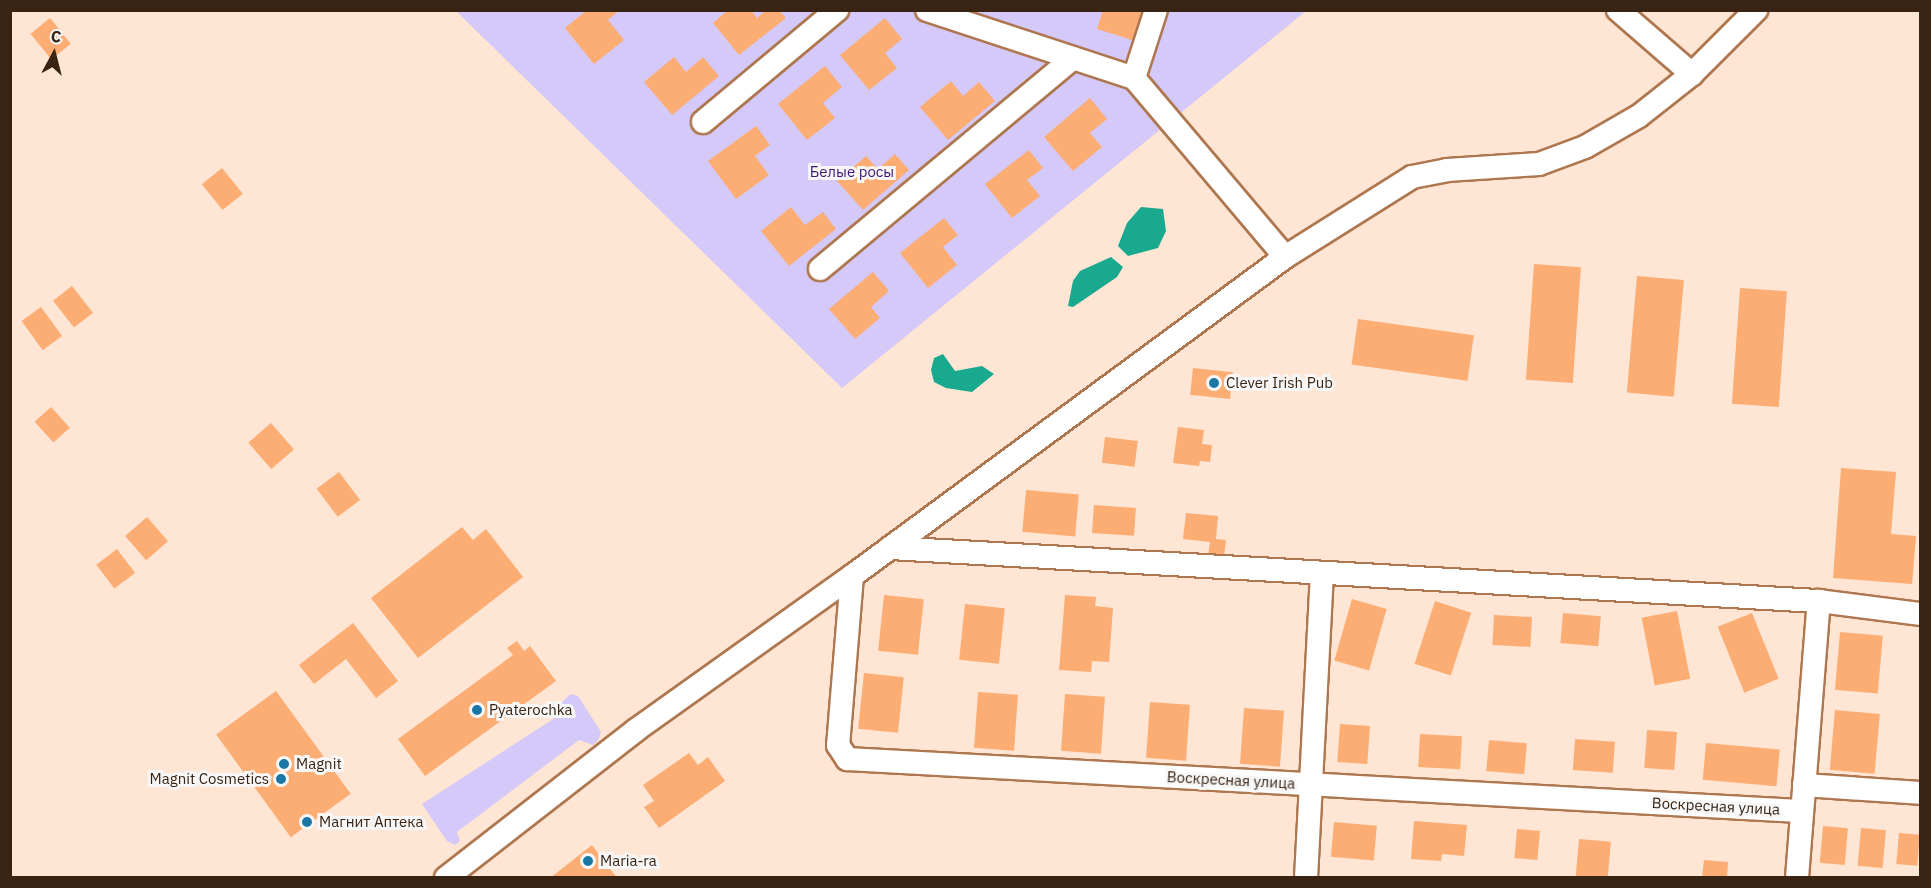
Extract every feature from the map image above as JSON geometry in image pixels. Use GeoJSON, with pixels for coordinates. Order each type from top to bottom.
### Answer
{"type":"FeatureCollection","features":[{"type":"Feature","properties":{"kind":"street"},"geometry":{"type":"LineString","coordinates":[[703,122],[837,10]]}},
{"type":"Feature","properties":{"kind":"street"},"geometry":{"type":"LineString","coordinates":[[927,10],[1134,78],[1285,257]]}},
{"type":"Feature","properties":{"kind":"street"},"geometry":{"type":"LineString","coordinates":[[1134,78],[1156,10]]}},
{"type":"Feature","properties":{"kind":"street"},"geometry":{"type":"LineString","coordinates":[[1618,10],[1692,74]]}},
{"type":"Feature","properties":{"kind":"street"},"geometry":{"type":"LineString","coordinates":[[446,878],[636,730],[852,576],[1285,257],[1412,177],[1447,170],[1539,164],[1585,147],[1639,116],[1692,74],[1756,10]]}},
{"type":"Feature","properties":{"kind":"street"},"geometry":{"type":"LineString","coordinates":[[820,269],[1073,58]]}},
{"type":"Feature","properties":{"kind":"street"},"geometry":{"type":"LineString","coordinates":[[890,548],[1819,601],[1920,614]]}},
{"type":"Feature","properties":{"kind":"street"},"geometry":{"type":"LineString","coordinates":[[1306,878],[1322,574]]}},
{"type":"Feature","properties":{"kind":"street","name":"Воскресная улица"},"geometry":{"type":"LineString","coordinates":[[852,576],[838,745],[847,759],[1800,811]]}},
{"type":"Feature","properties":{"kind":"street"},"geometry":{"type":"LineString","coordinates":[[1797,878],[1800,811],[1819,601]]}},
{"type":"Feature","properties":{"kind":"street"},"geometry":{"type":"LineString","coordinates":[[1804,786],[1920,794]]}},
{"type":"Feature","properties":{"kind":"green space","name":"Белые росы"},"geometry":{"type":"Polygon","coordinates":[[[456,11],[1306,11],[842,388],[456,11]]]}},
{"type":"Feature","properties":{"kind":"green space"},"geometry":{"type":"Polygon","coordinates":[[[571,694],[578,696],[601,732],[599,739],[593,745],[579,740],[457,832],[460,841],[455,845],[447,841],[422,804],[561,714],[561,703],[571,694]]]}},
{"type":"Feature","properties":{"kind":"water"},"geometry":{"type":"Polygon","coordinates":[[[1141,207],[1163,209],[1166,231],[1158,248],[1128,256],[1118,246],[1127,223],[1141,207]]]}},
{"type":"Feature","properties":{"kind":"water"},"geometry":{"type":"Polygon","coordinates":[[[1111,257],[1123,267],[1117,277],[1073,307],[1068,306],[1073,281],[1080,271],[1111,257]]]}},
{"type":"Feature","properties":{"kind":"water"},"geometry":{"type":"Polygon","coordinates":[[[943,354],[955,371],[982,366],[994,374],[972,392],[946,388],[934,382],[931,370],[934,358],[943,354]]]}},
{"type":"Feature","properties":{"kind":"building"},"geometry":{"type":"Polygon","coordinates":[[[587,10],[620,10],[608,20],[624,40],[594,64],[565,28],[587,10]]]}},
{"type":"Feature","properties":{"kind":"building"},"geometry":{"type":"Polygon","coordinates":[[[728,10],[751,10],[757,18],[766,10],[779,10],[786,18],[739,55],[713,23],[728,10]]]}},
{"type":"Feature","properties":{"kind":"building"},"geometry":{"type":"Polygon","coordinates":[[[1103,10],[1146,10],[1135,41],[1097,29],[1103,10]]]}},
{"type":"Feature","properties":{"kind":"building"},"geometry":{"type":"Polygon","coordinates":[[[50,18],[71,44],[51,59],[31,34],[50,18]]]}},
{"type":"Feature","properties":{"kind":"building"},"geometry":{"type":"Polygon","coordinates":[[[885,18],[902,39],[885,53],[897,68],[869,90],[840,55],[885,18]]]}},
{"type":"Feature","properties":{"kind":"building"},"geometry":{"type":"Polygon","coordinates":[[[674,57],[686,72],[703,57],[719,76],[672,115],[644,82],[674,57]]]}},
{"type":"Feature","properties":{"kind":"building"},"geometry":{"type":"Polygon","coordinates":[[[825,66],[842,87],[823,103],[835,118],[807,140],[778,104],[825,66]]]}},
{"type":"Feature","properties":{"kind":"building"},"geometry":{"type":"Polygon","coordinates":[[[951,81],[963,96],[979,82],[995,101],[948,140],[920,107],[951,81]]]}},
{"type":"Feature","properties":{"kind":"building"},"geometry":{"type":"Polygon","coordinates":[[[1090,98],[1107,119],[1090,133],[1102,147],[1073,171],[1044,137],[1090,98]]]}},
{"type":"Feature","properties":{"kind":"building"},"geometry":{"type":"Polygon","coordinates":[[[756,126],[770,145],[755,156],[769,175],[736,199],[708,161],[756,126]]]}},
{"type":"Feature","properties":{"kind":"building"},"geometry":{"type":"Polygon","coordinates":[[[1029,150],[1043,168],[1027,180],[1040,196],[1012,218],[985,184],[1029,150]]]}},
{"type":"Feature","properties":{"kind":"building"},"geometry":{"type":"Polygon","coordinates":[[[895,154],[909,170],[863,210],[837,181],[866,156],[878,169],[895,154]]]}},
{"type":"Feature","properties":{"kind":"building"},"geometry":{"type":"Polygon","coordinates":[[[222,168],[243,194],[223,210],[202,184],[222,168]]]}},
{"type":"Feature","properties":{"kind":"building"},"geometry":{"type":"Polygon","coordinates":[[[791,207],[805,225],[823,212],[836,229],[789,266],[761,231],[791,207]]]}},
{"type":"Feature","properties":{"kind":"building"},"geometry":{"type":"Polygon","coordinates":[[[944,218],[958,235],[943,247],[957,265],[928,288],[900,253],[944,218]]]}},
{"type":"Feature","properties":{"kind":"building"},"geometry":{"type":"Polygon","coordinates":[[[1534,264],[1581,267],[1573,383],[1526,380],[1534,264]]]}},
{"type":"Feature","properties":{"kind":"building"},"geometry":{"type":"Polygon","coordinates":[[[873,272],[889,291],[871,307],[880,318],[855,339],[829,309],[873,272]]]}},
{"type":"Feature","properties":{"kind":"building"},"geometry":{"type":"Polygon","coordinates":[[[1637,276],[1684,280],[1674,397],[1627,393],[1637,276]]]}},
{"type":"Feature","properties":{"kind":"building"},"geometry":{"type":"Polygon","coordinates":[[[72,286],[93,313],[74,328],[53,301],[72,286]]]}},
{"type":"Feature","properties":{"kind":"building"},"geometry":{"type":"Polygon","coordinates":[[[1740,288],[1787,291],[1779,407],[1732,404],[1740,288]]]}},
{"type":"Feature","properties":{"kind":"building"},"geometry":{"type":"Polygon","coordinates":[[[41,307],[62,336],[43,350],[22,321],[41,307]]]}},
{"type":"Feature","properties":{"kind":"building"},"geometry":{"type":"Polygon","coordinates":[[[1358,319],[1474,335],[1467,381],[1352,365],[1358,319]]]}},
{"type":"Feature","properties":{"kind":"building"},"geometry":{"type":"Polygon","coordinates":[[[1193,368],[1233,372],[1230,399],[1190,395],[1193,368]]]}},
{"type":"Feature","properties":{"kind":"building"},"geometry":{"type":"Polygon","coordinates":[[[51,407],[70,428],[53,443],[35,422],[51,407]]]}},
{"type":"Feature","properties":{"kind":"building"},"geometry":{"type":"Polygon","coordinates":[[[271,423],[294,449],[271,469],[248,443],[271,423]]]}},
{"type":"Feature","properties":{"kind":"building"},"geometry":{"type":"Polygon","coordinates":[[[1178,427],[1204,430],[1202,444],[1212,445],[1210,462],[1200,461],[1199,466],[1173,463],[1178,427]]]}},
{"type":"Feature","properties":{"kind":"building"},"geometry":{"type":"Polygon","coordinates":[[[1105,437],[1138,441],[1135,467],[1102,463],[1105,437]]]}},
{"type":"Feature","properties":{"kind":"building"},"geometry":{"type":"Polygon","coordinates":[[[1841,468],[1896,472],[1891,534],[1916,536],[1912,584],[1833,578],[1841,468]]]}},
{"type":"Feature","properties":{"kind":"building"},"geometry":{"type":"Polygon","coordinates":[[[339,472],[360,500],[338,517],[317,489],[339,472]]]}},
{"type":"Feature","properties":{"kind":"building"},"geometry":{"type":"Polygon","coordinates":[[[1026,490],[1079,495],[1075,536],[1022,532],[1026,490]]]}},
{"type":"Feature","properties":{"kind":"building"},"geometry":{"type":"Polygon","coordinates":[[[1094,505],[1136,508],[1134,536],[1092,533],[1094,505]]]}},
{"type":"Feature","properties":{"kind":"building"},"geometry":{"type":"Polygon","coordinates":[[[1186,513],[1218,516],[1216,539],[1226,540],[1224,557],[1208,556],[1210,542],[1183,539],[1186,513]]]}},
{"type":"Feature","properties":{"kind":"building"},"geometry":{"type":"Polygon","coordinates":[[[147,517],[168,541],[146,560],[125,536],[147,517]]]}},
{"type":"Feature","properties":{"kind":"building"},"geometry":{"type":"Polygon","coordinates":[[[462,527],[473,540],[486,529],[523,577],[418,658],[371,598],[462,527]]]}},
{"type":"Feature","properties":{"kind":"building"},"geometry":{"type":"Polygon","coordinates":[[[117,549],[135,573],[114,589],[96,565],[117,549]]]}},
{"type":"Feature","properties":{"kind":"building"},"geometry":{"type":"Polygon","coordinates":[[[884,595],[924,599],[918,655],[878,651],[884,595]]]}},
{"type":"Feature","properties":{"kind":"building"},"geometry":{"type":"Polygon","coordinates":[[[1065,595],[1096,597],[1095,606],[1113,608],[1109,662],[1092,661],[1091,672],[1059,670],[1065,595]]]}},
{"type":"Feature","properties":{"kind":"building"},"geometry":{"type":"Polygon","coordinates":[[[1352,599],[1387,609],[1369,670],[1334,661],[1352,599]]]}},
{"type":"Feature","properties":{"kind":"building"},"geometry":{"type":"Polygon","coordinates":[[[1435,601],[1471,613],[1451,676],[1415,664],[1435,601]]]}},
{"type":"Feature","properties":{"kind":"building"},"geometry":{"type":"Polygon","coordinates":[[[965,604],[1005,608],[999,664],[959,660],[965,604]]]}},
{"type":"Feature","properties":{"kind":"building"},"geometry":{"type":"Polygon","coordinates":[[[1677,611],[1690,679],[1655,686],[1642,618],[1677,611]]]}},
{"type":"Feature","properties":{"kind":"building"},"geometry":{"type":"Polygon","coordinates":[[[1563,613],[1601,616],[1598,646],[1560,643],[1563,613]]]}},
{"type":"Feature","properties":{"kind":"building"},"geometry":{"type":"Polygon","coordinates":[[[1752,613],[1779,679],[1744,693],[1718,627],[1752,613]]]}},
{"type":"Feature","properties":{"kind":"building"},"geometry":{"type":"Polygon","coordinates":[[[1494,615],[1532,617],[1530,647],[1492,645],[1494,615]]]}},
{"type":"Feature","properties":{"kind":"building"},"geometry":{"type":"Polygon","coordinates":[[[353,623],[398,681],[376,698],[346,659],[314,684],[299,665],[353,623]]]}},
{"type":"Feature","properties":{"kind":"building"},"geometry":{"type":"Polygon","coordinates":[[[1840,632],[1883,636],[1878,694],[1835,690],[1840,632]]]}},
{"type":"Feature","properties":{"kind":"building","name":"Pyaterochka"},"geometry":{"type":"Polygon","coordinates":[[[517,641],[524,651],[530,646],[556,681],[425,776],[398,739],[513,655],[507,648],[517,641]]]}},
{"type":"Feature","properties":{"kind":"building"},"geometry":{"type":"Polygon","coordinates":[[[864,673],[904,677],[898,733],[858,729],[864,673]]]}},
{"type":"Feature","properties":{"kind":"building","name":"Magnit"},"geometry":{"type":"Polygon","coordinates":[[[276,691],[351,794],[291,837],[216,734],[276,691]]]}},
{"type":"Feature","properties":{"kind":"building"},"geometry":{"type":"Polygon","coordinates":[[[978,692],[1018,695],[1014,751],[974,748],[978,692]]]}},
{"type":"Feature","properties":{"kind":"building"},"geometry":{"type":"Polygon","coordinates":[[[1065,694],[1105,697],[1101,754],[1061,751],[1065,694]]]}},
{"type":"Feature","properties":{"kind":"building"},"geometry":{"type":"Polygon","coordinates":[[[1150,702],[1190,705],[1186,761],[1146,758],[1150,702]]]}},
{"type":"Feature","properties":{"kind":"building"},"geometry":{"type":"Polygon","coordinates":[[[1244,708],[1284,711],[1280,767],[1240,764],[1244,708]]]}},
{"type":"Feature","properties":{"kind":"building"},"geometry":{"type":"Polygon","coordinates":[[[1835,710],[1880,714],[1875,774],[1830,770],[1835,710]]]}},
{"type":"Feature","properties":{"kind":"building"},"geometry":{"type":"Polygon","coordinates":[[[1340,724],[1370,726],[1367,764],[1337,762],[1340,724]]]}},
{"type":"Feature","properties":{"kind":"building"},"geometry":{"type":"Polygon","coordinates":[[[1647,730],[1677,732],[1674,770],[1644,768],[1647,730]]]}},
{"type":"Feature","properties":{"kind":"building"},"geometry":{"type":"Polygon","coordinates":[[[1420,734],[1462,736],[1460,769],[1418,767],[1420,734]]]}},
{"type":"Feature","properties":{"kind":"building"},"geometry":{"type":"Polygon","coordinates":[[[1575,739],[1615,742],[1613,773],[1573,770],[1575,739]]]}},
{"type":"Feature","properties":{"kind":"building"},"geometry":{"type":"Polygon","coordinates":[[[1489,740],[1527,743],[1524,774],[1486,771],[1489,740]]]}},
{"type":"Feature","properties":{"kind":"building"},"geometry":{"type":"Polygon","coordinates":[[[1706,743],[1780,749],[1776,786],[1703,780],[1706,743]]]}},
{"type":"Feature","properties":{"kind":"building"},"geometry":{"type":"Polygon","coordinates":[[[689,753],[698,765],[708,757],[725,781],[659,828],[644,807],[654,801],[643,785],[689,753]]]}},
{"type":"Feature","properties":{"kind":"building"},"geometry":{"type":"Polygon","coordinates":[[[1414,821],[1467,825],[1464,856],[1442,854],[1441,861],[1411,859],[1414,821]]]}},
{"type":"Feature","properties":{"kind":"building"},"geometry":{"type":"Polygon","coordinates":[[[1334,822],[1377,826],[1374,861],[1331,857],[1334,822]]]}},
{"type":"Feature","properties":{"kind":"building"},"geometry":{"type":"Polygon","coordinates":[[[1823,826],[1848,828],[1845,865],[1820,863],[1823,826]]]}},
{"type":"Feature","properties":{"kind":"building"},"geometry":{"type":"Polygon","coordinates":[[[1861,828],[1886,830],[1883,868],[1858,866],[1861,828]]]}},
{"type":"Feature","properties":{"kind":"building"},"geometry":{"type":"Polygon","coordinates":[[[1517,829],[1540,831],[1537,860],[1514,858],[1517,829]]]}},
{"type":"Feature","properties":{"kind":"building"},"geometry":{"type":"Polygon","coordinates":[[[1899,833],[1920,835],[1917,866],[1896,864],[1899,833]]]}},
{"type":"Feature","properties":{"kind":"building"},"geometry":{"type":"Polygon","coordinates":[[[1579,839],[1611,842],[1608,878],[1576,878],[1579,839]]]}},
{"type":"Feature","properties":{"kind":"building","name":"Maria-ra"},"geometry":{"type":"Polygon","coordinates":[[[592,845],[617,878],[550,878],[592,845]]]}},
{"type":"Feature","properties":{"kind":"building"},"geometry":{"type":"Polygon","coordinates":[[[1704,860],[1728,862],[1727,878],[1702,878],[1704,860]]]}},
{"type":"Feature","properties":{"kind":"place","name":"Clever Irish Pub"},"geometry":{"type":"Point","coordinates":[1214,383]}},
{"type":"Feature","properties":{"kind":"place","name":"Pyaterochka"},"geometry":{"type":"Point","coordinates":[477,710]}},
{"type":"Feature","properties":{"kind":"place","name":"Magnit"},"geometry":{"type":"Point","coordinates":[284,764]}},
{"type":"Feature","properties":{"kind":"place","name":"Magnit Cosmetics"},"geometry":{"type":"Point","coordinates":[281,779]}},
{"type":"Feature","properties":{"kind":"place","name":"Магнит Аптека"},"geometry":{"type":"Point","coordinates":[307,822]}},
{"type":"Feature","properties":{"kind":"place","name":"Maria-ra"},"geometry":{"type":"Point","coordinates":[588,861]}}]}
